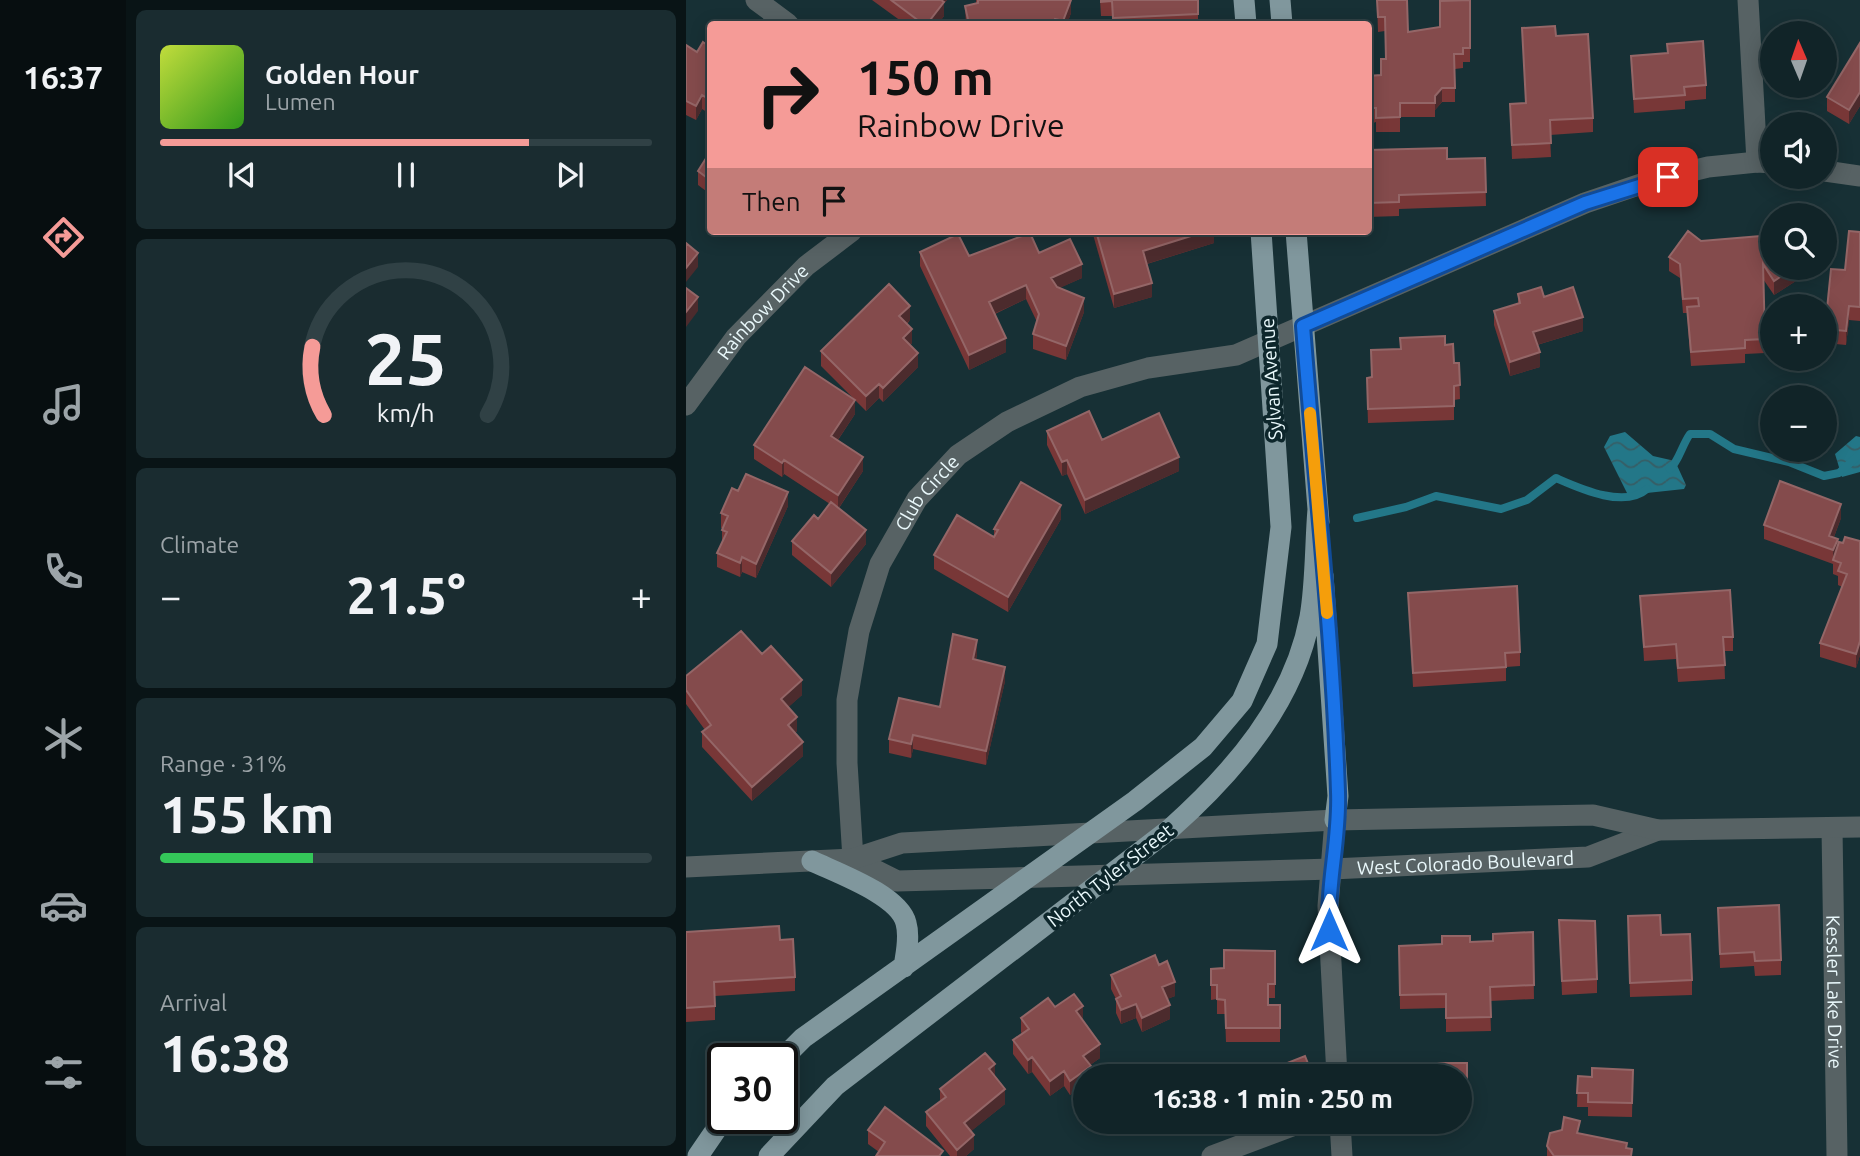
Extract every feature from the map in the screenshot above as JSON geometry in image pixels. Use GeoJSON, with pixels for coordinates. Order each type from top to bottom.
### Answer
{"type":"FeatureCollection","features":[{"type":"Feature","properties":{"kind":"main road"},"geometry":{"type":"LineString","coordinates":[[1244,0],[1246,21]]}},
{"type":"Feature","properties":{"kind":"main road"},"geometry":{"type":"LineString","coordinates":[[1280,0],[1282,21]]}},
{"type":"Feature","properties":{"kind":"main road","name":"Sylvan Avenue"},"geometry":{"type":"LineString","coordinates":[[1087,834],[1203,747],[1242,701],[1267,644],[1281,527],[1261,235]]}},
{"type":"Feature","properties":{"kind":"main road","name":"Sylvan Avenue"},"geometry":{"type":"LineString","coordinates":[[1296,235],[1331,664],[1338,796],[1335,820]]}},
{"type":"Feature","properties":{"kind":"main road","name":"North Tyler Street"},"geometry":{"type":"LineString","coordinates":[[769,1156],[835,1086],[1170,829],[1204,799],[1250,747],[1292,677],[1310,617],[1318,509]]}},
{"type":"Feature","properties":{"kind":"main road"},"geometry":{"type":"LineString","coordinates":[[798,1043],[1029,879],[1087,834]]}},
{"type":"Feature","properties":{"kind":"main road"},"geometry":{"type":"LineString","coordinates":[[812,861],[851,879],[901,909],[907,925],[904,967]]}},
{"type":"Feature","properties":{"kind":"main road"},"geometry":{"type":"LineString","coordinates":[[698,1156],[713,1134]]}},
{"type":"Feature","properties":{"kind":"street"},"geometry":{"type":"LineString","coordinates":[[757,0],[784,21]]}},
{"type":"Feature","properties":{"kind":"street"},"geometry":{"type":"LineString","coordinates":[[1748,0],[1760,115]]}},
{"type":"Feature","properties":{"kind":"street"},"geometry":{"type":"LineString","coordinates":[[1269,341],[1585,203],[1647,182],[1708,167],[1760,163]]}},
{"type":"Feature","properties":{"kind":"street"},"geometry":{"type":"LineString","coordinates":[[1837,173],[1860,176]]}},
{"type":"Feature","properties":{"kind":"street","name":"Rainbow Drive"},"geometry":{"type":"LineString","coordinates":[[686,405],[736,337],[806,266],[847,235]]}},
{"type":"Feature","properties":{"kind":"street","name":"Club Circle"},"geometry":{"type":"LineString","coordinates":[[853,859],[847,763],[848,700],[857,645],[880,565],[916,499],[958,455],[997,428],[1080,387],[1149,368],[1236,355],[1269,341]]}},
{"type":"Feature","properties":{"kind":"street","name":"West Colorado Boulevard"},"geometry":{"type":"LineString","coordinates":[[686,867],[853,859],[902,843],[1335,820],[1593,814],[1658,830],[1860,827]]}},
{"type":"Feature","properties":{"kind":"street","name":"Sylvan Avenue"},"geometry":{"type":"LineString","coordinates":[[1335,820],[1328,906],[1336,1064]]}},
{"type":"Feature","properties":{"kind":"street","name":"Kessler Lake Drive"},"geometry":{"type":"LineString","coordinates":[[1832,828],[1837,1156]]}},
{"type":"Feature","properties":{"kind":"street","name":"West Colorado Boulevard"},"geometry":{"type":"LineString","coordinates":[[853,859],[897,881],[1332,869],[1588,857],[1658,830]]}},
{"type":"Feature","properties":{"kind":"street"},"geometry":{"type":"LineString","coordinates":[[1212,1156],[1271,1134]]}},
{"type":"Feature","properties":{"kind":"street"},"geometry":{"type":"LineString","coordinates":[[1341,1134],[1342,1156]]}},
{"type":"Feature","properties":{"kind":"water"},"geometry":{"type":"Polygon","coordinates":[[[1625,432],[1653,456],[1675,461],[1686,485],[1684,489],[1628,495],[1604,447],[1610,436],[1625,432]]]}},
{"type":"Feature","properties":{"kind":"water"},"geometry":{"type":"Polygon","coordinates":[[[1856,436],[1860,437],[1860,472],[1842,477],[1837,452],[1856,436]]]}},
{"type":"Feature","properties":{"kind":"building"},"geometry":{"type":"Polygon","coordinates":[[[891,0],[944,2],[929,21],[919,21],[891,0]]]}},
{"type":"Feature","properties":{"kind":"building"},"geometry":{"type":"Polygon","coordinates":[[[978,0],[1071,0],[1063,21],[968,21],[965,6],[978,3],[978,0]]]}},
{"type":"Feature","properties":{"kind":"building"},"geometry":{"type":"Polygon","coordinates":[[[1101,0],[1198,0],[1198,14],[1113,18],[1112,1],[1101,0]]]}},
{"type":"Feature","properties":{"kind":"building"},"geometry":{"type":"Polygon","coordinates":[[[1377,0],[1407,0],[1408,32],[1440,27],[1440,1],[1470,0],[1470,48],[1463,48],[1463,54],[1454,54],[1455,88],[1442,88],[1435,96],[1435,103],[1400,103],[1400,117],[1376,118],[1372,76],[1381,75],[1381,59],[1386,59],[1385,17],[1378,17],[1377,0]]]}},
{"type":"Feature","properties":{"kind":"building"},"geometry":{"type":"Polygon","coordinates":[[[1555,26],[1556,36],[1588,34],[1593,118],[1550,120],[1551,143],[1512,145],[1510,104],[1526,103],[1522,28],[1555,26]]]}},
{"type":"Feature","properties":{"kind":"building"},"geometry":{"type":"Polygon","coordinates":[[[1703,41],[1706,85],[1684,87],[1685,95],[1634,99],[1631,56],[1668,53],[1667,44],[1703,41]]]}},
{"type":"Feature","properties":{"kind":"building"},"geometry":{"type":"Polygon","coordinates":[[[703,42],[707,45],[707,98],[702,95],[696,106],[686,101],[686,45],[697,52],[703,42]]]}},
{"type":"Feature","properties":{"kind":"building"},"geometry":{"type":"Polygon","coordinates":[[[1860,43],[1860,92],[1849,110],[1829,98],[1838,98],[1838,79],[1860,43]]]}},
{"type":"Feature","properties":{"kind":"building"},"geometry":{"type":"Polygon","coordinates":[[[1447,148],[1447,159],[1485,158],[1486,192],[1399,195],[1399,202],[1372,203],[1372,150],[1447,148]]]}},
{"type":"Feature","properties":{"kind":"building"},"geometry":{"type":"Polygon","coordinates":[[[707,157],[707,178],[698,171],[707,157]]]}},
{"type":"Feature","properties":{"kind":"building"},"geometry":{"type":"Polygon","coordinates":[[[1688,231],[1701,241],[1760,236],[1760,280],[1763,280],[1764,294],[1760,294],[1760,339],[1745,340],[1745,348],[1691,352],[1687,307],[1699,306],[1698,298],[1683,299],[1680,264],[1669,257],[1688,231]]]}},
{"type":"Feature","properties":{"kind":"building"},"geometry":{"type":"Polygon","coordinates":[[[1849,231],[1860,232],[1860,307],[1849,306],[1846,331],[1837,330],[1837,294],[1828,294],[1830,280],[1837,280],[1837,269],[1845,270],[1849,231]]]}},
{"type":"Feature","properties":{"kind":"building"},"geometry":{"type":"Polygon","coordinates":[[[958,235],[969,256],[1025,235],[1031,235],[1039,253],[1070,239],[1082,264],[1051,278],[1057,287],[1084,298],[1066,346],[1033,334],[1039,314],[1026,285],[989,302],[1006,338],[969,355],[920,252],[958,235]]]}},
{"type":"Feature","properties":{"kind":"building"},"geometry":{"type":"Polygon","coordinates":[[[1097,235],[1194,235],[1143,251],[1152,283],[1114,294],[1097,235]]]}},
{"type":"Feature","properties":{"kind":"building"},"geometry":{"type":"Polygon","coordinates":[[[686,243],[698,253],[686,268],[686,243]]]}},
{"type":"Feature","properties":{"kind":"building"},"geometry":{"type":"Polygon","coordinates":[[[889,284],[910,306],[899,316],[912,329],[903,338],[918,353],[883,388],[879,384],[866,396],[821,351],[889,284]]]}},
{"type":"Feature","properties":{"kind":"building"},"geometry":{"type":"Polygon","coordinates":[[[1541,287],[1544,297],[1573,287],[1583,317],[1533,332],[1540,352],[1510,362],[1494,311],[1520,303],[1518,294],[1541,287]]]}},
{"type":"Feature","properties":{"kind":"building"},"geometry":{"type":"Polygon","coordinates":[[[686,288],[698,297],[686,312],[686,288]]]}},
{"type":"Feature","properties":{"kind":"building"},"geometry":{"type":"Polygon","coordinates":[[[1445,336],[1445,345],[1453,344],[1454,363],[1459,363],[1460,385],[1454,386],[1454,406],[1368,409],[1367,378],[1372,377],[1371,350],[1401,349],[1400,338],[1445,336]]]}},
{"type":"Feature","properties":{"kind":"building"},"geometry":{"type":"Polygon","coordinates":[[[805,367],[855,400],[831,436],[863,457],[838,495],[784,460],[782,463],[754,445],[805,367]]]}},
{"type":"Feature","properties":{"kind":"building"},"geometry":{"type":"Polygon","coordinates":[[[1089,411],[1102,440],[1159,413],[1179,457],[1085,500],[1067,460],[1062,462],[1047,431],[1089,411]]]}},
{"type":"Feature","properties":{"kind":"building"},"geometry":{"type":"Polygon","coordinates":[[[746,474],[788,492],[756,564],[742,557],[740,563],[717,553],[727,532],[722,530],[728,516],[721,513],[732,488],[738,491],[746,474]]]}},
{"type":"Feature","properties":{"kind":"building"},"geometry":{"type":"Polygon","coordinates":[[[1780,481],[1841,504],[1829,536],[1838,539],[1833,550],[1764,525],[1780,481]]]}},
{"type":"Feature","properties":{"kind":"building"},"geometry":{"type":"Polygon","coordinates":[[[1021,482],[1061,505],[1008,597],[934,555],[957,515],[994,537],[998,530],[994,529],[1021,482]]]}},
{"type":"Feature","properties":{"kind":"building"},"geometry":{"type":"Polygon","coordinates":[[[831,502],[866,530],[831,573],[792,541],[814,515],[818,519],[831,502]]]}},
{"type":"Feature","properties":{"kind":"building"},"geometry":{"type":"Polygon","coordinates":[[[1845,537],[1860,541],[1860,641],[1856,654],[1820,643],[1847,574],[1838,571],[1841,563],[1833,560],[1839,542],[1843,543],[1845,537]]]}},
{"type":"Feature","properties":{"kind":"building"},"geometry":{"type":"Polygon","coordinates":[[[1517,586],[1520,652],[1505,653],[1506,667],[1413,673],[1408,593],[1517,586]]]}},
{"type":"Feature","properties":{"kind":"building"},"geometry":{"type":"Polygon","coordinates":[[[1730,590],[1733,637],[1723,637],[1725,665],[1678,668],[1676,644],[1644,647],[1640,596],[1730,590]]]}},
{"type":"Feature","properties":{"kind":"building"},"geometry":{"type":"Polygon","coordinates":[[[741,631],[762,654],[771,646],[802,680],[781,699],[797,717],[788,725],[803,742],[752,787],[702,732],[711,725],[686,690],[686,676],[741,631]]]}},
{"type":"Feature","properties":{"kind":"building"},"geometry":{"type":"Polygon","coordinates":[[[953,634],[977,640],[973,659],[1005,667],[986,751],[913,735],[911,744],[889,739],[899,698],[940,707],[953,634]]]}},
{"type":"Feature","properties":{"kind":"building"},"geometry":{"type":"Polygon","coordinates":[[[1779,905],[1781,960],[1755,961],[1754,952],[1720,954],[1718,908],[1779,905]]]}},
{"type":"Feature","properties":{"kind":"building"},"geometry":{"type":"Polygon","coordinates":[[[1660,915],[1661,935],[1690,934],[1692,980],[1630,983],[1628,916],[1660,915]]]}},
{"type":"Feature","properties":{"kind":"building"},"geometry":{"type":"Polygon","coordinates":[[[1559,920],[1595,921],[1597,979],[1562,981],[1559,920]]]}},
{"type":"Feature","properties":{"kind":"building"},"geometry":{"type":"Polygon","coordinates":[[[779,926],[780,940],[793,939],[795,977],[714,982],[715,1006],[686,1008],[686,932],[779,926]]]}},
{"type":"Feature","properties":{"kind":"building"},"geometry":{"type":"Polygon","coordinates":[[[1533,932],[1534,985],[1490,987],[1491,1017],[1446,1018],[1446,994],[1400,995],[1399,946],[1442,944],[1442,936],[1470,936],[1470,942],[1493,941],[1493,934],[1533,932]]]}},
{"type":"Feature","properties":{"kind":"building"},"geometry":{"type":"Polygon","coordinates":[[[1224,950],[1275,951],[1275,984],[1268,984],[1268,1005],[1280,1005],[1280,1028],[1226,1028],[1225,1000],[1217,999],[1217,985],[1211,985],[1211,969],[1224,968],[1224,950]]]}},
{"type":"Feature","properties":{"kind":"building"},"geometry":{"type":"Polygon","coordinates":[[[1155,955],[1159,965],[1167,961],[1175,982],[1162,987],[1170,1005],[1142,1018],[1136,1004],[1121,1010],[1116,999],[1121,996],[1111,975],[1155,955]]]}},
{"type":"Feature","properties":{"kind":"building"},"geometry":{"type":"Polygon","coordinates":[[[1074,994],[1083,1006],[1076,1011],[1100,1044],[1083,1056],[1089,1064],[1073,1064],[1073,1079],[1070,1081],[1064,1071],[1050,1081],[1032,1057],[1028,1060],[1013,1040],[1029,1029],[1021,1018],[1048,998],[1055,1007],[1074,994]]]}},
{"type":"Feature","properties":{"kind":"building"},"geometry":{"type":"Polygon","coordinates":[[[985,1053],[995,1064],[989,1069],[1005,1089],[964,1123],[974,1135],[957,1150],[926,1112],[946,1097],[940,1089],[985,1053]]]}},
{"type":"Feature","properties":{"kind":"building"},"geometry":{"type":"Polygon","coordinates":[[[1305,1056],[1308,1064],[1285,1064],[1305,1056]]]}},
{"type":"Feature","properties":{"kind":"building"},"geometry":{"type":"Polygon","coordinates":[[[1413,1063],[1467,1063],[1467,1064],[1413,1063]]]}},
{"type":"Feature","properties":{"kind":"building"},"geometry":{"type":"Polygon","coordinates":[[[1592,1068],[1633,1070],[1632,1103],[1588,1102],[1588,1093],[1577,1093],[1578,1076],[1592,1077],[1592,1068]]]}},
{"type":"Feature","properties":{"kind":"building"},"geometry":{"type":"Polygon","coordinates":[[[885,1107],[943,1151],[939,1156],[876,1156],[885,1142],[868,1130],[885,1107]]]}},
{"type":"Feature","properties":{"kind":"building"},"geometry":{"type":"Polygon","coordinates":[[[1564,1117],[1580,1121],[1577,1133],[1627,1143],[1626,1148],[1632,1149],[1631,1156],[1554,1156],[1547,1146],[1550,1133],[1562,1130],[1564,1117]]]}},
{"type":"Feature","properties":{"kind":"waterway"},"geometry":{"type":"LineString","coordinates":[[1670,469],[1690,434],[1710,434],[1734,449],[1789,462],[1824,476],[1839,473],[1860,454]]}},
{"type":"Feature","properties":{"kind":"waterway"},"geometry":{"type":"LineString","coordinates":[[1357,518],[1406,507],[1436,496],[1501,509],[1527,500],[1556,478],[1614,497],[1637,495],[1647,489]]}},
{"type":"Feature","properties":{"kind":"slow traffic"},"geometry":{"type":"LineString","coordinates":[[1310,413],[1327,613]]}},
{"type":"Feature","properties":{"kind":"route"},"geometry":{"type":"LineString","coordinates":[[1329,930],[1328,906],[1338,796],[1331,664],[1303,326],[1585,203],[1668,177]]}}]}
